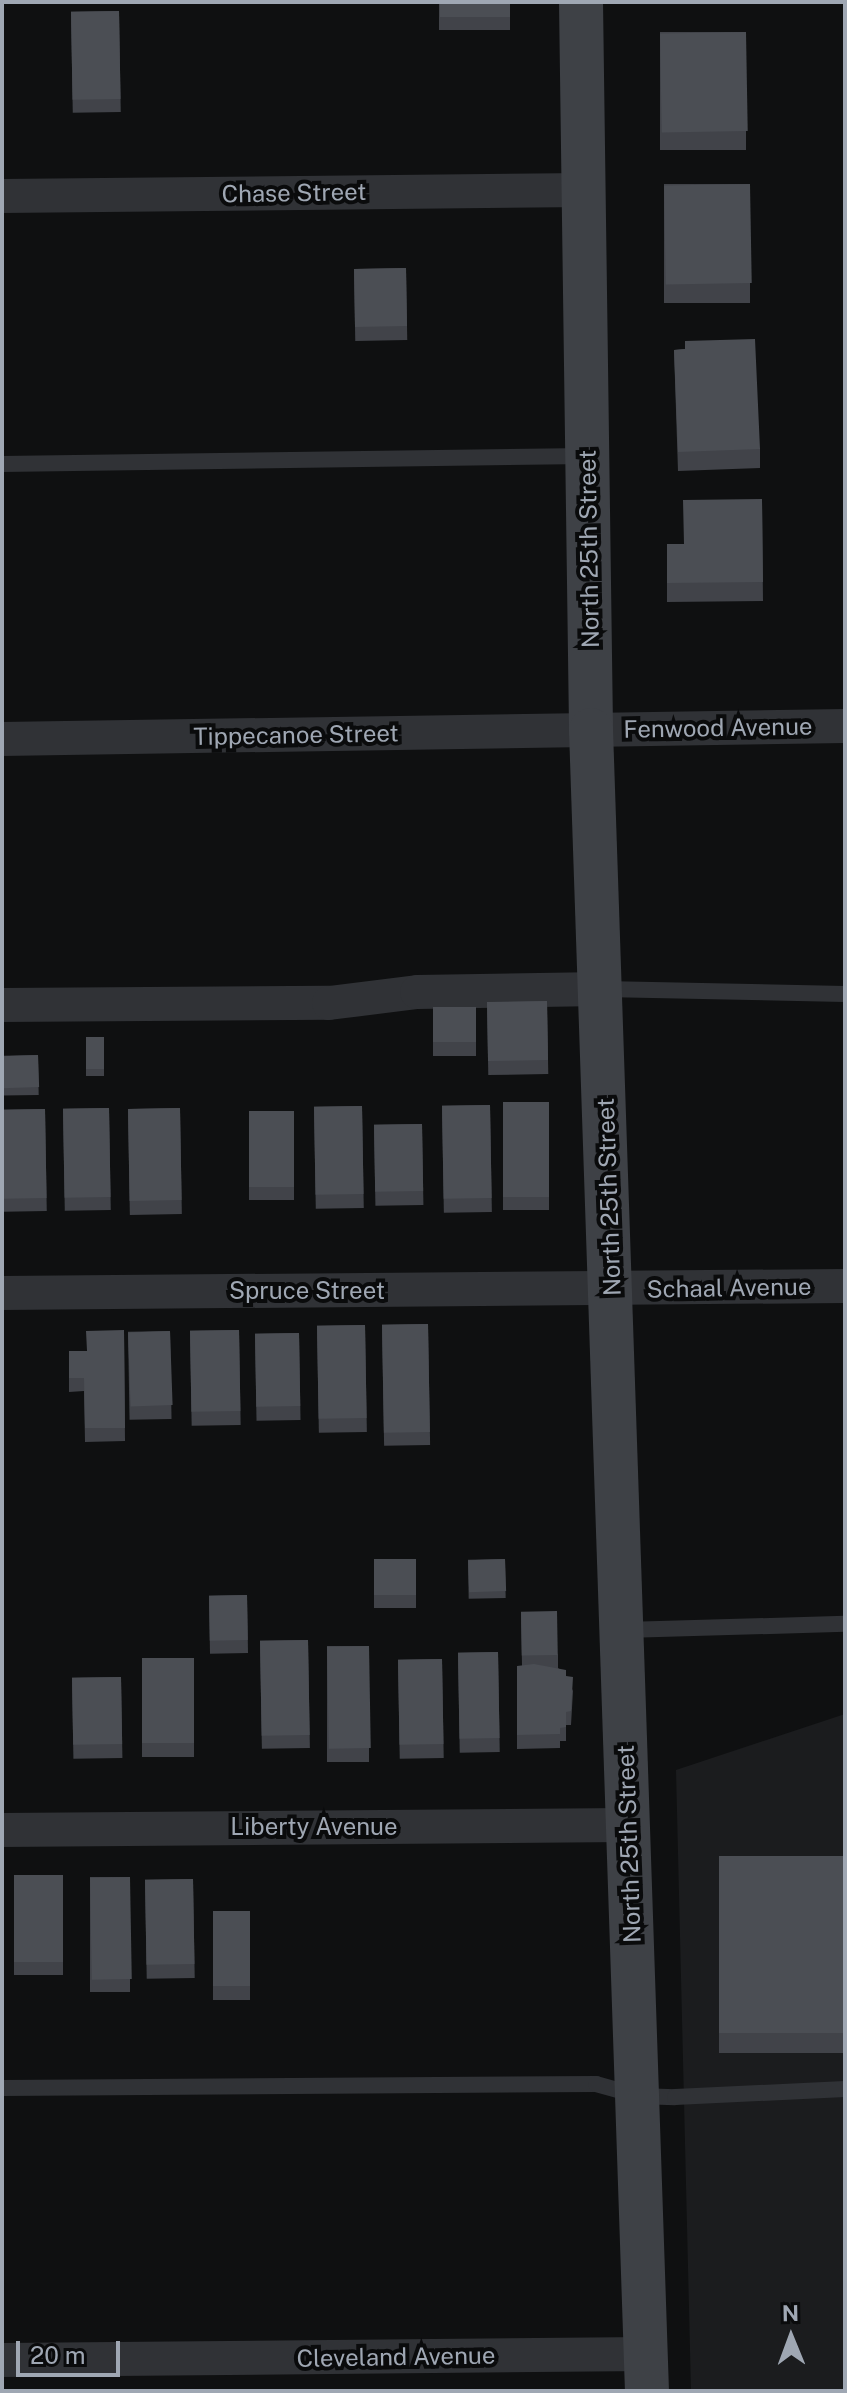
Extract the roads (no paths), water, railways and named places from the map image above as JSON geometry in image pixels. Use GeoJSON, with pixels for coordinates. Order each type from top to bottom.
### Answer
{"type":"FeatureCollection","features":[{"type":"Feature","properties":{"kind":"street","name":"North 25th Street"},"geometry":{"type":"LineString","coordinates":[[581,2],[586,190],[591,730],[647,2373]]}},
{"type":"Feature","properties":{"kind":"street","name":"Chase Street"},"geometry":{"type":"LineString","coordinates":[[2,196],[586,190]]}},
{"type":"Feature","properties":{"kind":"street","name":"Fenwood Avenue"},"geometry":{"type":"LineString","coordinates":[[591,730],[845,726]]}},
{"type":"Feature","properties":{"kind":"street","name":"Tippecanoe Street"},"geometry":{"type":"LineString","coordinates":[[2,739],[591,730]]}},
{"type":"Feature","properties":{"kind":"street"},"geometry":{"type":"LineString","coordinates":[[2,1005],[329,1003],[417,992],[601,989]]}},
{"type":"Feature","properties":{"kind":"street","name":"Schaal Avenue"},"geometry":{"type":"LineString","coordinates":[[612,1289],[845,1286]]}},
{"type":"Feature","properties":{"kind":"street","name":"Spruce Street"},"geometry":{"type":"LineString","coordinates":[[2,1293],[612,1289]]}},
{"type":"Feature","properties":{"kind":"street","name":"Liberty Avenue"},"geometry":{"type":"LineString","coordinates":[[2,1830],[626,1825]]}},
{"type":"Feature","properties":{"kind":"street","name":"Cleveland Avenue"},"geometry":{"type":"LineString","coordinates":[[2,2360],[647,2373]]}},
{"type":"Feature","properties":{"kind":"lane"},"geometry":{"type":"LineString","coordinates":[[2,464],[588,456]]}},
{"type":"Feature","properties":{"kind":"lane"},"geometry":{"type":"LineString","coordinates":[[601,989],[845,994]]}},
{"type":"Feature","properties":{"kind":"lane"},"geometry":{"type":"LineString","coordinates":[[624,1630],[845,1624]]}},
{"type":"Feature","properties":{"kind":"lane"},"geometry":{"type":"LineString","coordinates":[[2,2088],[596,2084],[639,2096],[732,2096],[845,2089]]}}]}
